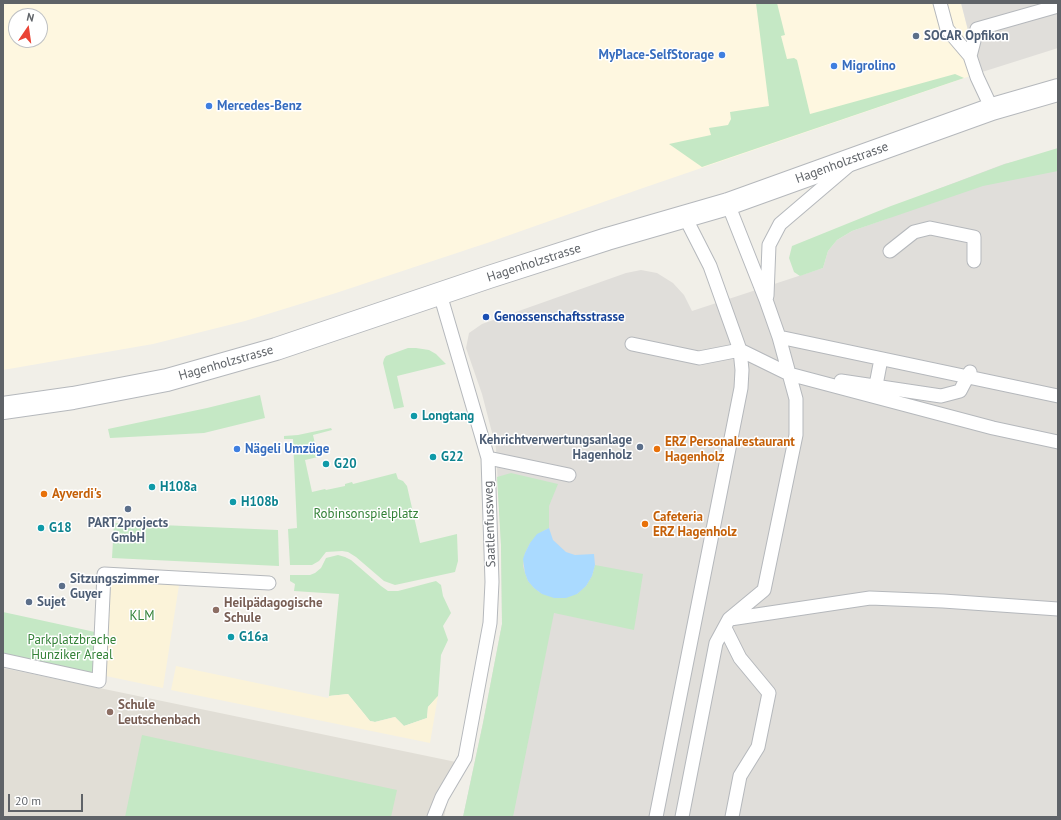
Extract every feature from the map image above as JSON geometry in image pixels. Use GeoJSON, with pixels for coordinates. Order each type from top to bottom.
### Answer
{"type":"FeatureCollection","features":[{"type":"Feature","properties":{"kind":"street","name":"Hagenholzstrasse"},"geometry":{"type":"LineString","coordinates":[[3,408],[73,398],[167,380],[276,349],[607,239],[728,204],[992,109],[1058,90]]}},
{"type":"Feature","properties":{"kind":"lane"},"geometry":{"type":"LineString","coordinates":[[940,3],[947,29],[970,56],[977,77],[992,109]]}},
{"type":"Feature","properties":{"kind":"lane"},"geometry":{"type":"LineString","coordinates":[[970,56],[977,29],[1058,6]]}},
{"type":"Feature","properties":{"kind":"lane"},"geometry":{"type":"LineString","coordinates":[[766,300],[769,245],[780,224],[858,158]]}},
{"type":"Feature","properties":{"kind":"lane"},"geometry":{"type":"LineString","coordinates":[[682,817],[716,643],[727,623],[764,590],[796,435],[796,399],[779,337],[728,204]]}},
{"type":"Feature","properties":{"kind":"lane"},"geometry":{"type":"LineString","coordinates":[[656,817],[741,388],[742,370],[740,350],[710,266],[685,217]]}},
{"type":"Feature","properties":{"kind":"lane"},"geometry":{"type":"LineString","coordinates":[[890,251],[914,232],[930,228],[974,238],[974,260]]}},
{"type":"Feature","properties":{"kind":"lane","name":"Saatlenfussweg"},"geometry":{"type":"LineString","coordinates":[[434,817],[442,797],[465,758],[490,623],[492,582],[488,458],[440,294]]}},
{"type":"Feature","properties":{"kind":"lane"},"geometry":{"type":"LineString","coordinates":[[779,337],[881,359],[969,375],[1058,396]]}},
{"type":"Feature","properties":{"kind":"lane"},"geometry":{"type":"LineString","coordinates":[[632,344],[699,358],[740,350],[789,374],[993,428],[1058,442]]}},
{"type":"Feature","properties":{"kind":"lane"},"geometry":{"type":"LineString","coordinates":[[876,385],[881,359]]}},
{"type":"Feature","properties":{"kind":"lane"},"geometry":{"type":"LineString","coordinates":[[789,374],[876,385],[941,396],[960,391],[969,375]]}},
{"type":"Feature","properties":{"kind":"lane"},"geometry":{"type":"LineString","coordinates":[[488,458],[569,475]]}},
{"type":"Feature","properties":{"kind":"lane"},"geometry":{"type":"LineString","coordinates":[[3,660],[99,681],[104,574],[269,583]]}},
{"type":"Feature","properties":{"kind":"lane"},"geometry":{"type":"LineString","coordinates":[[727,623],[870,598],[943,601],[1058,609]]}},
{"type":"Feature","properties":{"kind":"lane"},"geometry":{"type":"LineString","coordinates":[[727,623],[740,658],[769,693],[758,747],[740,776],[732,817]]}},
{"type":"Feature","properties":{"kind":"shaded area"},"geometry":{"type":"Polygon","coordinates":[[[3,3],[961,3],[979,73],[490,242],[336,293],[245,321],[153,344],[3,370],[3,3]]]}},
{"type":"Feature","properties":{"kind":"shaded area"},"geometry":{"type":"Polygon","coordinates":[[[961,3],[1058,3],[1058,48],[979,73],[961,3]]]}},
{"type":"Feature","properties":{"kind":"shaded area","name":"Kehrichtverwertungsanlage Hagenholz"},"geometry":{"type":"Polygon","coordinates":[[[1058,151],[1058,817],[463,817],[502,624],[501,545],[496,448],[482,394],[466,348],[469,333],[482,324],[626,273],[641,270],[657,273],[673,283],[684,295],[692,311],[823,268],[828,251],[837,240],[852,231],[889,218],[930,192],[1004,164],[1058,151]]]}},
{"type":"Feature","properties":{"kind":"shaded area","name":"Schule Leutschenbach"},"geometry":{"type":"Polygon","coordinates":[[[3,668],[456,762],[444,817],[3,817],[3,668]]]}},
{"type":"Feature","properties":{"kind":"green space"},"geometry":{"type":"Polygon","coordinates":[[[756,3],[777,3],[785,35],[781,36],[787,59],[794,58],[797,60],[810,114],[955,74],[964,78],[702,167],[669,144],[711,135],[709,128],[728,125],[731,119],[730,112],[769,106],[756,3]]]}},
{"type":"Feature","properties":{"kind":"green space"},"geometry":{"type":"Polygon","coordinates":[[[1058,148],[1058,171],[983,186],[852,231],[837,240],[828,251],[823,268],[800,276],[794,272],[789,258],[792,246],[891,206],[1005,164],[1058,148]]]}},
{"type":"Feature","properties":{"kind":"green space"},"geometry":{"type":"Polygon","coordinates":[[[408,348],[429,350],[436,354],[446,364],[397,376],[404,407],[394,409],[383,363],[386,356],[408,348]]]}},
{"type":"Feature","properties":{"kind":"green space"},"geometry":{"type":"Polygon","coordinates":[[[260,395],[265,418],[204,433],[110,438],[108,429],[260,395]]]}},
{"type":"Feature","properties":{"kind":"green space","name":"Robinsonspielplatz"},"geometry":{"type":"Polygon","coordinates":[[[331,428],[332,430],[313,435],[318,457],[305,460],[312,492],[345,486],[345,484],[352,482],[353,484],[396,473],[398,479],[403,481],[407,486],[420,543],[457,534],[458,561],[455,572],[395,585],[384,581],[356,557],[348,552],[342,551],[326,552],[319,561],[312,565],[290,565],[288,529],[297,528],[293,439],[284,439],[284,436],[298,435],[331,428]]]}},
{"type":"Feature","properties":{"kind":"green space"},"geometry":{"type":"Polygon","coordinates":[[[511,473],[558,484],[549,506],[549,528],[543,531],[530,543],[525,553],[523,566],[528,581],[534,588],[542,594],[577,594],[586,586],[592,576],[595,565],[643,574],[634,630],[554,613],[513,817],[463,817],[502,624],[501,545],[497,477],[511,473]]]}},
{"type":"Feature","properties":{"kind":"green space"},"geometry":{"type":"Polygon","coordinates":[[[114,523],[278,530],[279,566],[112,558],[114,523]]]}},
{"type":"Feature","properties":{"kind":"green space"},"geometry":{"type":"Polygon","coordinates":[[[338,555],[351,560],[388,591],[398,591],[436,581],[441,585],[443,596],[451,613],[443,626],[448,640],[441,655],[438,696],[428,707],[427,718],[404,726],[395,717],[375,722],[370,721],[348,694],[329,696],[339,594],[294,591],[295,584],[290,581],[290,575],[310,575],[315,573],[321,568],[326,558],[338,555]]]}},
{"type":"Feature","properties":{"kind":"green space","name":"Parkplatzbrache Hunziker Areal"},"geometry":{"type":"Polygon","coordinates":[[[3,612],[95,632],[93,673],[3,654],[3,612]]]}},
{"type":"Feature","properties":{"kind":"green space"},"geometry":{"type":"Polygon","coordinates":[[[142,735],[397,790],[391,817],[125,817],[142,735]]]}},
{"type":"Feature","properties":{"kind":"sand","name":"KLM"},"geometry":{"type":"Polygon","coordinates":[[[111,582],[179,585],[163,688],[106,676],[111,582]]]}},
{"type":"Feature","properties":{"kind":"sand"},"geometry":{"type":"Polygon","coordinates":[[[176,666],[328,698],[329,696],[348,694],[370,721],[375,722],[395,717],[404,726],[427,718],[428,707],[438,696],[430,743],[171,690],[176,666]]]}},
{"type":"Feature","properties":{"kind":"water"},"geometry":{"type":"Polygon","coordinates":[[[549,528],[553,540],[566,552],[575,555],[594,554],[595,565],[592,576],[586,586],[577,594],[566,598],[554,598],[542,594],[528,581],[525,573],[523,559],[530,543],[537,534],[549,528]]]}},
{"type":"Feature","properties":{"kind":"place","name":"SOCAR Opfikon"},"geometry":{"type":"Point","coordinates":[916,36]}},
{"type":"Feature","properties":{"kind":"place","name":"MyPlace-SelfStorage"},"geometry":{"type":"Point","coordinates":[722,55]}},
{"type":"Feature","properties":{"kind":"place","name":"Migrolino"},"geometry":{"type":"Point","coordinates":[834,66]}},
{"type":"Feature","properties":{"kind":"place","name":"Mercedes-Benz"},"geometry":{"type":"Point","coordinates":[209,106]}},
{"type":"Feature","properties":{"kind":"place","name":"Genossenschaftsstrasse"},"geometry":{"type":"Point","coordinates":[486,317]}},
{"type":"Feature","properties":{"kind":"place","name":"Longtang"},"geometry":{"type":"Point","coordinates":[414,416]}},
{"type":"Feature","properties":{"kind":"place","name":"Kehrichtverwertungsanlage Hagenholz"},"geometry":{"type":"Point","coordinates":[640,447]}},
{"type":"Feature","properties":{"kind":"place","name":"Nägeli Umzüge"},"geometry":{"type":"Point","coordinates":[237,449]}},
{"type":"Feature","properties":{"kind":"place","name":"ERZ Personalrestaurant Hagenholz"},"geometry":{"type":"Point","coordinates":[657,449]}},
{"type":"Feature","properties":{"kind":"place","name":"G22"},"geometry":{"type":"Point","coordinates":[433,457]}},
{"type":"Feature","properties":{"kind":"place","name":"G20"},"geometry":{"type":"Point","coordinates":[326,464]}},
{"type":"Feature","properties":{"kind":"place","name":"H108a"},"geometry":{"type":"Point","coordinates":[152,487]}},
{"type":"Feature","properties":{"kind":"place","name":"Ayverdi's"},"geometry":{"type":"Point","coordinates":[44,494]}},
{"type":"Feature","properties":{"kind":"place","name":"H108b"},"geometry":{"type":"Point","coordinates":[233,502]}},
{"type":"Feature","properties":{"kind":"place","name":"PART2projects GmbH"},"geometry":{"type":"Point","coordinates":[128,509]}},
{"type":"Feature","properties":{"kind":"place","name":"Cafeteria ERZ Hagenholz"},"geometry":{"type":"Point","coordinates":[645,524]}},
{"type":"Feature","properties":{"kind":"place","name":"G18"},"geometry":{"type":"Point","coordinates":[41,528]}},
{"type":"Feature","properties":{"kind":"place","name":"Sitzungszimmer Guyer"},"geometry":{"type":"Point","coordinates":[62,586]}},
{"type":"Feature","properties":{"kind":"place","name":"Sujet"},"geometry":{"type":"Point","coordinates":[29,602]}},
{"type":"Feature","properties":{"kind":"place","name":"Heilpädagogische Schule"},"geometry":{"type":"Point","coordinates":[216,610]}},
{"type":"Feature","properties":{"kind":"place","name":"G16a"},"geometry":{"type":"Point","coordinates":[231,637]}},
{"type":"Feature","properties":{"kind":"place","name":"Schule Leutschenbach"},"geometry":{"type":"Point","coordinates":[110,712]}}]}
